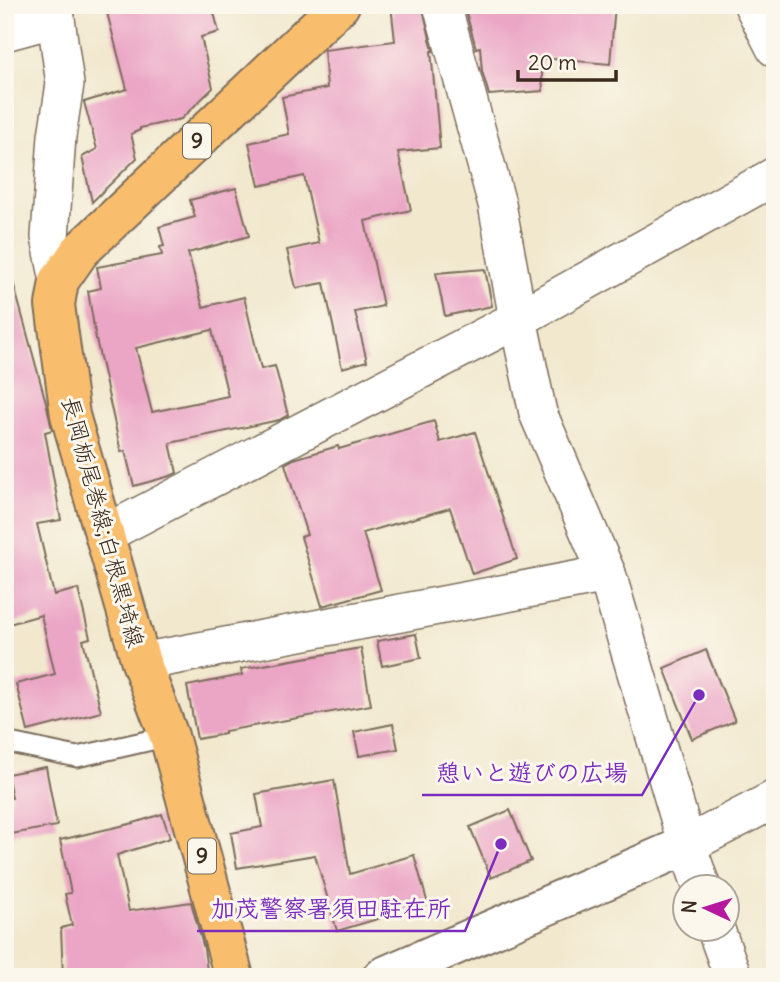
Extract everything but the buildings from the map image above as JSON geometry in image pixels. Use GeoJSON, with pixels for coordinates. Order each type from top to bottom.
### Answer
{"type":"FeatureCollection","features":[{"type":"Feature","properties":{"kind":"main road","name":"9"},"geometry":{"type":"LineString","coordinates":[[59,281],[80,251],[340,5]]}},
{"type":"Feature","properties":{"kind":"main road","name":"長岡栃尾巻線;白根黒埼線"},"geometry":{"type":"LineString","coordinates":[[59,281],[55,305],[70,415],[141,662],[169,736],[234,977]]}},
{"type":"Feature","properties":{"kind":"street"},"geometry":{"type":"LineString","coordinates":[[442,5],[497,204],[517,319],[538,413],[607,574],[697,874]]}},
{"type":"Feature","properties":{"kind":"street"},"geometry":{"type":"LineString","coordinates":[[753,5],[775,48]]}},
{"type":"Feature","properties":{"kind":"street"},"geometry":{"type":"LineString","coordinates":[[5,32],[55,12],[65,83],[57,136],[50,237],[59,281]]}},
{"type":"Feature","properties":{"kind":"street"},"geometry":{"type":"LineString","coordinates":[[105,534],[517,319],[775,176]]}},
{"type":"Feature","properties":{"kind":"street"},"geometry":{"type":"LineString","coordinates":[[141,662],[607,574]]}},
{"type":"Feature","properties":{"kind":"street"},"geometry":{"type":"LineString","coordinates":[[382,977],[687,845],[775,800]]}},
{"type":"Feature","properties":{"kind":"street"},"geometry":{"type":"LineString","coordinates":[[721,944],[733,977]]}},
{"type":"Feature","properties":{"kind":"lane"},"geometry":{"type":"LineString","coordinates":[[5,742],[77,757],[169,736]]}},
{"type":"Feature","properties":{"kind":"place","name":"憩いと遊びの広場"},"geometry":{"type":"Point","coordinates":[699,695]}},
{"type":"Feature","properties":{"kind":"place","name":"加茂警察署須田駐在所"},"geometry":{"type":"Point","coordinates":[501,844]}}]}
